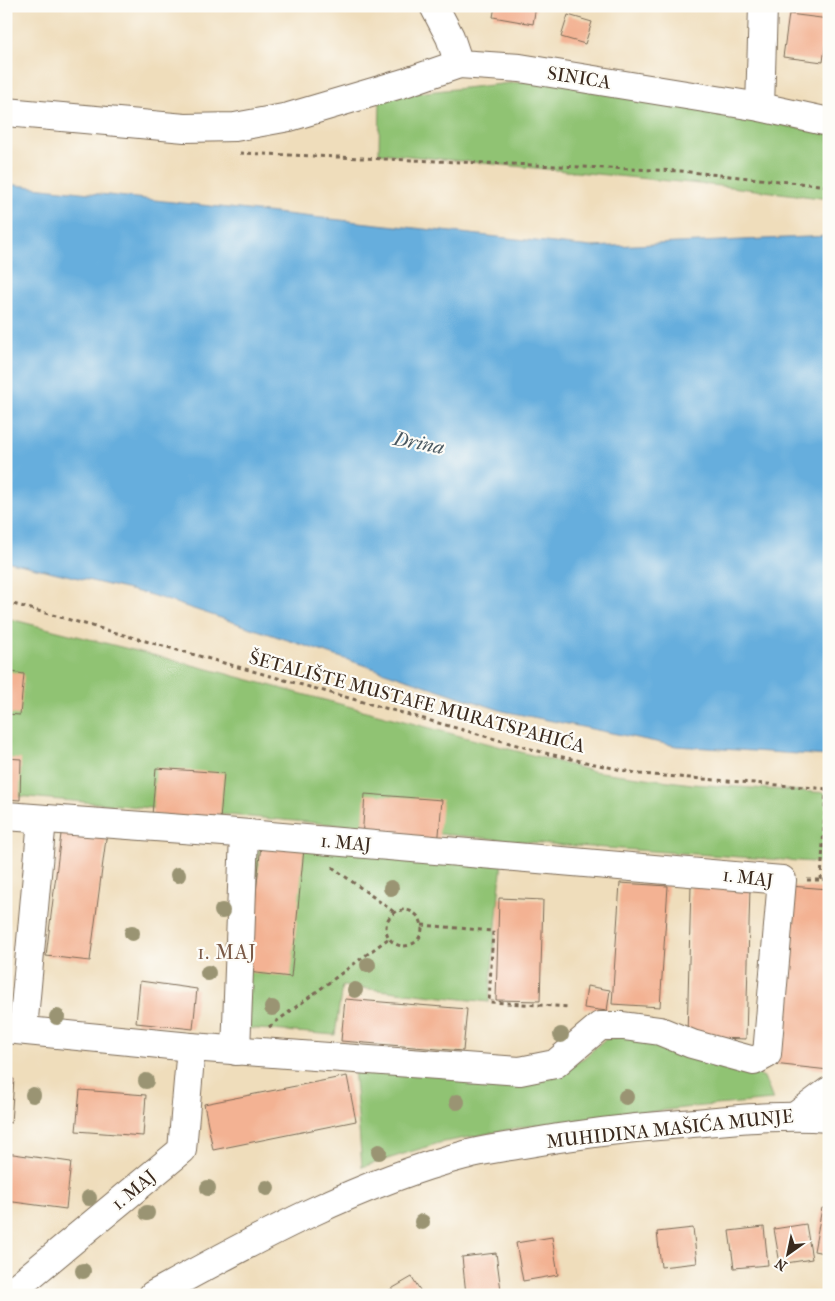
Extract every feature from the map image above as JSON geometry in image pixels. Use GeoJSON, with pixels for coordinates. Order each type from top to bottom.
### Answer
{"type":"FeatureCollection","features":[{"type":"Feature","properties":{"kind":"street"},"geometry":{"type":"LineString","coordinates":[[6,112],[185,128],[235,127],[289,117],[404,83],[459,64],[450,37],[434,6]]}},
{"type":"Feature","properties":{"kind":"street"},"geometry":{"type":"LineString","coordinates":[[760,106],[759,86],[763,6]]}},
{"type":"Feature","properties":{"kind":"street","name":"SINICA"},"geometry":{"type":"LineString","coordinates":[[459,64],[520,68],[760,106],[829,122]]}},
{"type":"Feature","properties":{"kind":"street","name":"1. MAJ"},"geometry":{"type":"LineString","coordinates":[[6,816],[244,834],[782,880],[767,1054],[754,1061],[692,1044],[660,1031],[623,1026],[600,1026],[555,1064],[520,1071],[236,1051],[14,1030]]}},
{"type":"Feature","properties":{"kind":"street"},"geometry":{"type":"LineString","coordinates":[[14,1030],[42,819]]}},
{"type":"Feature","properties":{"kind":"street"},"geometry":{"type":"LineString","coordinates":[[236,1051],[244,834]]}},
{"type":"Feature","properties":{"kind":"street","name":"1. MAJ"},"geometry":{"type":"LineString","coordinates":[[7,1295],[182,1150],[191,1047]]}},
{"type":"Feature","properties":{"kind":"street"},"geometry":{"type":"LineString","coordinates":[[797,1115],[829,1090]]}},
{"type":"Feature","properties":{"kind":"street","name":"MUHIDINA MAŠIĆA MUNJE"},"geometry":{"type":"LineString","coordinates":[[153,1295],[271,1231],[404,1174],[466,1154],[600,1132],[663,1125],[785,1118],[797,1115],[829,1118]]}},
{"type":"Feature","properties":{"kind":"path"},"geometry":{"type":"LineString","coordinates":[[235,153],[680,171],[829,186]]}},
{"type":"Feature","properties":{"kind":"path","name":"ŠETALIŠTE MUSTAFE MURATSPAHIĆA"},"geometry":{"type":"LineString","coordinates":[[6,602],[549,754],[640,774],[827,789]]}},
{"type":"Feature","properties":{"kind":"path"},"geometry":{"type":"LineString","coordinates":[[821,880],[827,789]]}},
{"type":"Feature","properties":{"kind":"path"},"geometry":{"type":"LineString","coordinates":[[331,866],[394,912]]}},
{"type":"Feature","properties":{"kind":"path"},"geometry":{"type":"LineString","coordinates":[[406,909],[416,914],[422,925],[420,937],[410,945],[398,945],[389,938],[385,927],[386,921],[394,912],[406,909]]}},
{"type":"Feature","properties":{"kind":"path"},"geometry":{"type":"LineString","coordinates":[[422,925],[493,931],[489,1002],[569,1007]]}},
{"type":"Feature","properties":{"kind":"path"},"geometry":{"type":"LineString","coordinates":[[268,1027],[389,938]]}},
{"type":"Feature","properties":{"kind":"green space"},"geometry":{"type":"Polygon","coordinates":[[[548,79],[829,134],[829,199],[731,187],[379,153],[380,97],[548,79]]]}},
{"type":"Feature","properties":{"kind":"green space"},"geometry":{"type":"Polygon","coordinates":[[[6,618],[208,669],[592,771],[692,784],[829,793],[829,863],[562,845],[6,795],[6,618]]]}},
{"type":"Feature","properties":{"kind":"green space"},"geometry":{"type":"Polygon","coordinates":[[[254,843],[502,861],[489,1002],[342,986],[335,1035],[246,1028],[254,843]]]}},
{"type":"Feature","properties":{"kind":"green space"},"geometry":{"type":"Polygon","coordinates":[[[626,1035],[739,1065],[764,1077],[773,1100],[692,1107],[528,1126],[439,1143],[362,1167],[354,1067],[565,1071],[604,1040],[626,1035]]]}},
{"type":"Feature","properties":{"kind":"water","name":"Drina"},"geometry":{"type":"Polygon","coordinates":[[[6,184],[591,247],[829,236],[829,756],[676,746],[503,711],[151,595],[6,561],[6,184]]]}},
{"type":"Feature","properties":{"kind":"building"},"geometry":{"type":"Polygon","coordinates":[[[495,6],[536,6],[533,24],[493,17],[495,6]]]}},
{"type":"Feature","properties":{"kind":"building"},"geometry":{"type":"Polygon","coordinates":[[[789,14],[829,19],[823,62],[783,57],[789,14]]]}},
{"type":"Feature","properties":{"kind":"building"},"geometry":{"type":"Polygon","coordinates":[[[568,15],[592,22],[585,44],[561,37],[568,15]]]}},
{"type":"Feature","properties":{"kind":"building"},"geometry":{"type":"Polygon","coordinates":[[[6,671],[24,674],[20,715],[6,714],[6,671]]]}},
{"type":"Feature","properties":{"kind":"building"},"geometry":{"type":"Polygon","coordinates":[[[6,758],[21,759],[20,800],[6,799],[6,758]]]}},
{"type":"Feature","properties":{"kind":"building"},"geometry":{"type":"Polygon","coordinates":[[[156,768],[224,773],[220,820],[152,815],[156,768]]]}},
{"type":"Feature","properties":{"kind":"building"},"geometry":{"type":"Polygon","coordinates":[[[365,794],[442,800],[438,846],[362,840],[365,794]]]}},
{"type":"Feature","properties":{"kind":"building"},"geometry":{"type":"Polygon","coordinates":[[[62,826],[107,831],[90,961],[46,956],[62,826]]]}},
{"type":"Feature","properties":{"kind":"building"},"geometry":{"type":"Polygon","coordinates":[[[261,844],[304,849],[291,977],[248,972],[261,844]]]}},
{"type":"Feature","properties":{"kind":"building"},"geometry":{"type":"Polygon","coordinates":[[[620,883],[668,886],[660,1007],[612,1004],[620,883]]]}},
{"type":"Feature","properties":{"kind":"building"},"geometry":{"type":"Polygon","coordinates":[[[691,885],[750,887],[746,1039],[687,1037],[691,885]]]}},
{"type":"Feature","properties":{"kind":"building"},"geometry":{"type":"Polygon","coordinates":[[[789,886],[829,889],[829,1070],[773,1064],[789,886]]]}},
{"type":"Feature","properties":{"kind":"building"},"geometry":{"type":"Polygon","coordinates":[[[499,898],[543,900],[540,1001],[496,1000],[499,898]]]}},
{"type":"Feature","properties":{"kind":"building"},"geometry":{"type":"Polygon","coordinates":[[[140,981],[197,989],[193,1029],[136,1023],[140,981]]]}},
{"type":"Feature","properties":{"kind":"building"},"geometry":{"type":"Polygon","coordinates":[[[587,986],[610,990],[607,1011],[584,1008],[587,986]]]}},
{"type":"Feature","properties":{"kind":"building"},"geometry":{"type":"Polygon","coordinates":[[[345,999],[467,1009],[463,1051],[341,1041],[345,999]]]}},
{"type":"Feature","properties":{"kind":"building"},"geometry":{"type":"Polygon","coordinates":[[[347,1076],[356,1121],[213,1150],[204,1104],[347,1076]]]}},
{"type":"Feature","properties":{"kind":"building"},"geometry":{"type":"Polygon","coordinates":[[[6,1079],[14,1079],[11,1123],[6,1122],[6,1079]]]}},
{"type":"Feature","properties":{"kind":"building"},"geometry":{"type":"Polygon","coordinates":[[[80,1090],[146,1095],[143,1136],[76,1131],[80,1090]]]}},
{"type":"Feature","properties":{"kind":"building"},"geometry":{"type":"Polygon","coordinates":[[[6,1153],[71,1162],[66,1209],[6,1201],[6,1153]]]}},
{"type":"Feature","properties":{"kind":"building"},"geometry":{"type":"Polygon","coordinates":[[[822,1208],[829,1209],[829,1254],[814,1251],[822,1208]]]}},
{"type":"Feature","properties":{"kind":"building"},"geometry":{"type":"Polygon","coordinates":[[[806,1224],[812,1259],[780,1264],[774,1229],[806,1224]]]}},
{"type":"Feature","properties":{"kind":"building"},"geometry":{"type":"Polygon","coordinates":[[[764,1227],[768,1265],[734,1268],[729,1231],[764,1227]]]}},
{"type":"Feature","properties":{"kind":"building"},"geometry":{"type":"Polygon","coordinates":[[[693,1228],[697,1263],[661,1267],[657,1232],[693,1228]]]}},
{"type":"Feature","properties":{"kind":"building"},"geometry":{"type":"Polygon","coordinates":[[[552,1237],[558,1275],[523,1281],[516,1243],[552,1237]]]}},
{"type":"Feature","properties":{"kind":"building"},"geometry":{"type":"Polygon","coordinates":[[[496,1253],[501,1290],[466,1294],[462,1257],[496,1253]]]}},
{"type":"Feature","properties":{"kind":"building"},"geometry":{"type":"Polygon","coordinates":[[[412,1277],[423,1295],[381,1295],[412,1277]]]}},
{"type":"Feature","properties":{"kind":"district","name":"1. MAJ"},"geometry":{"type":"Point","coordinates":[227,952]}}]}
